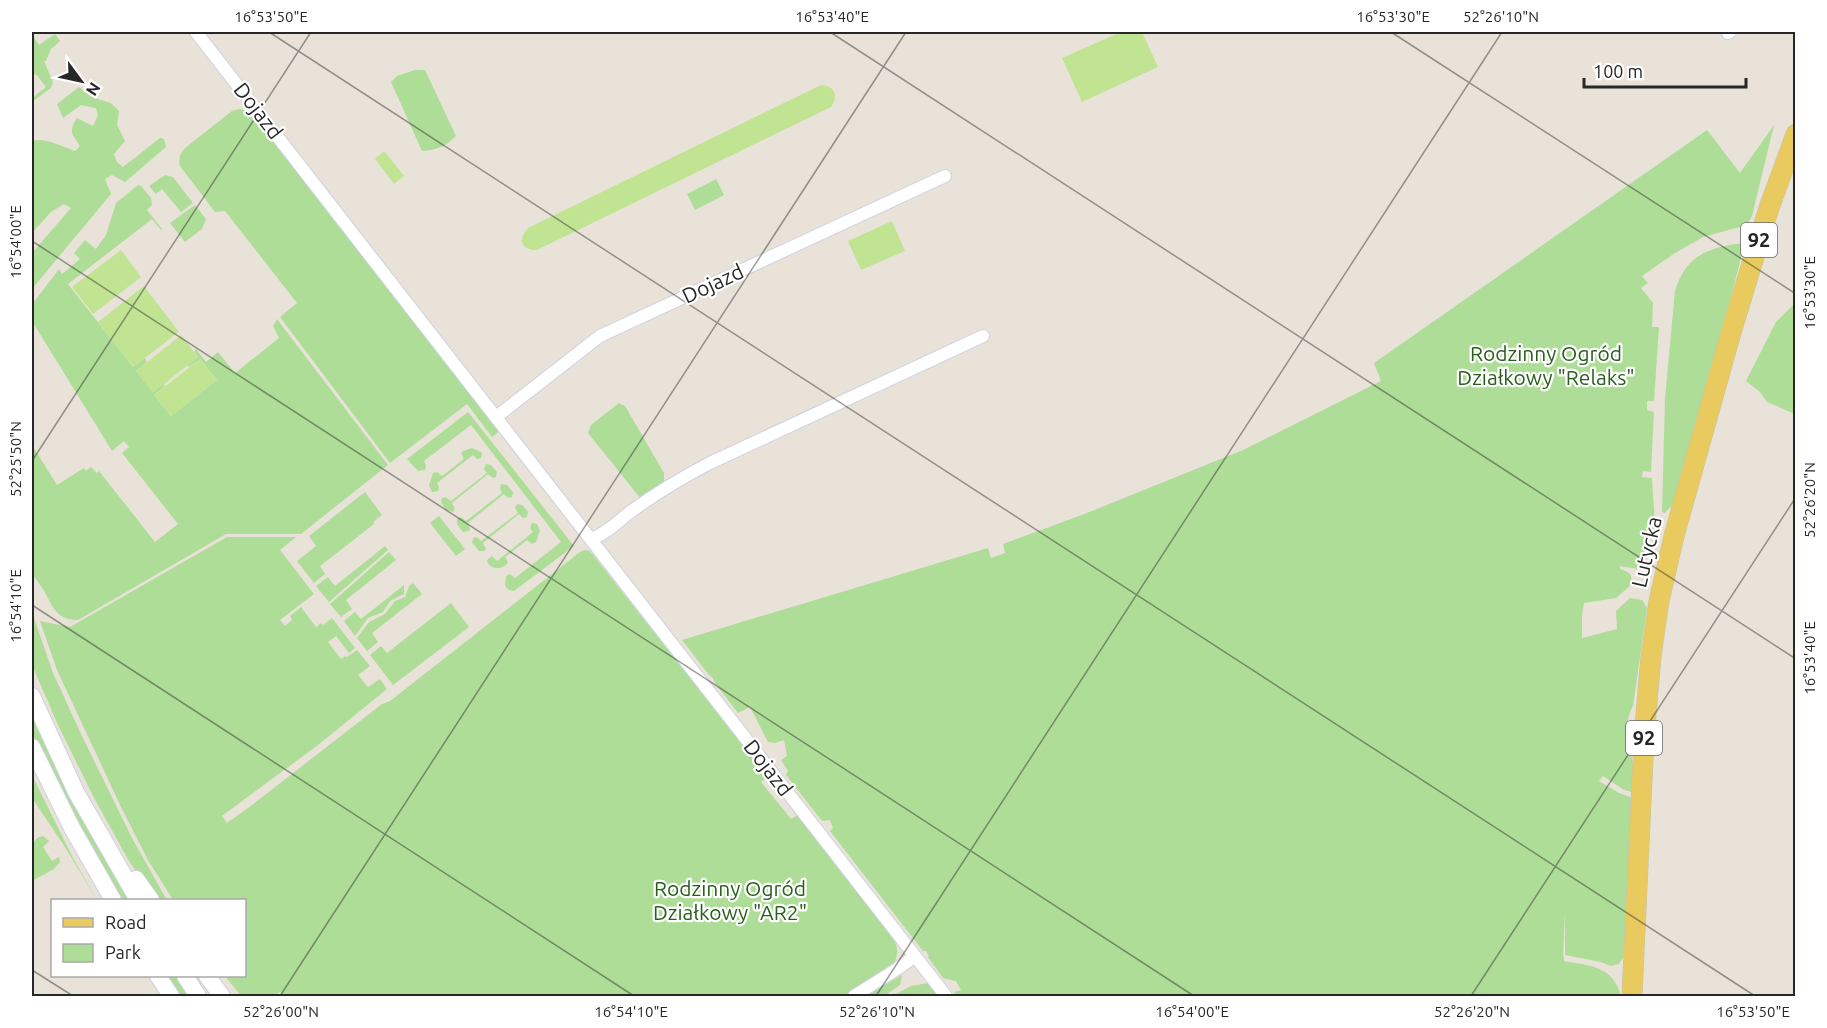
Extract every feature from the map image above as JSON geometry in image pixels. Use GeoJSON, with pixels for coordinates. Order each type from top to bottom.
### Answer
{"type":"FeatureCollection","features":[{"type":"Feature","properties":{"kind":"main road","name":"Lutycka"},"geometry":{"type":"LineString","coordinates":[[1632,996],[1644,737],[1649,672],[1659,601],[1674,536],[1735,319],[1776,187],[1796,134]]}},
{"type":"Feature","properties":{"kind":"main road"},"geometry":{"type":"LineString","coordinates":[[32,696],[76,792],[137,899]]}},
{"type":"Feature","properties":{"kind":"main road"},"geometry":{"type":"LineString","coordinates":[[32,747],[72,828],[112,899]]}},
{"type":"Feature","properties":{"kind":"main road"},"geometry":{"type":"LineString","coordinates":[[76,792],[150,899]]}},
{"type":"Feature","properties":{"kind":"main road"},"geometry":{"type":"LineString","coordinates":[[159,977],[170,996]]}},
{"type":"Feature","properties":{"kind":"main road"},"geometry":{"type":"LineString","coordinates":[[186,977],[198,996]]}},
{"type":"Feature","properties":{"kind":"main road"},"geometry":{"type":"LineString","coordinates":[[208,977],[222,996]]}},
{"type":"Feature","properties":{"kind":"street","name":"Dojazd"},"geometry":{"type":"LineString","coordinates":[[196,32],[946,996]]}},
{"type":"Feature","properties":{"kind":"street","name":"Dojazd"},"geometry":{"type":"LineString","coordinates":[[496,417],[600,336],[945,176]]}},
{"type":"Feature","properties":{"kind":"street"},"geometry":{"type":"LineString","coordinates":[[591,539],[598,537],[632,510],[674,482],[710,463],[983,336]]}},
{"type":"Feature","properties":{"kind":"street"},"geometry":{"type":"LineString","coordinates":[[854,996],[914,957]]}},
{"type":"Feature","properties":{"kind":"green space"},"geometry":{"type":"Polygon","coordinates":[[[1121,32],[1142,32],[1158,67],[1082,102],[1062,58],[1121,32]]]}},
{"type":"Feature","properties":{"kind":"green space"},"geometry":{"type":"Polygon","coordinates":[[[32,34],[39,45],[55,34],[60,41],[51,49],[44,61],[53,82],[51,88],[32,102],[32,98],[46,87],[36,74],[32,77],[32,34]]]}},
{"type":"Feature","properties":{"kind":"green space"},"geometry":{"type":"Polygon","coordinates":[[[415,70],[425,70],[456,136],[445,145],[432,150],[422,151],[391,82],[397,76],[415,70]]]}},
{"type":"Feature","properties":{"kind":"green space"},"geometry":{"type":"Polygon","coordinates":[[[821,85],[830,87],[834,92],[835,99],[831,107],[537,250],[531,250],[522,243],[528,228],[821,85]]]}},
{"type":"Feature","properties":{"kind":"green space"},"geometry":{"type":"Polygon","coordinates":[[[79,87],[92,97],[111,103],[119,111],[117,125],[125,141],[114,154],[117,162],[123,167],[160,138],[164,139],[166,147],[125,182],[112,175],[105,179],[111,194],[32,289],[32,253],[71,208],[64,204],[51,212],[32,233],[32,141],[48,141],[75,151],[80,146],[72,133],[73,127],[77,118],[93,126],[98,115],[96,108],[81,105],[63,118],[57,104],[79,87]]]}},
{"type":"Feature","properties":{"kind":"green space"},"geometry":{"type":"Polygon","coordinates":[[[239,109],[251,112],[500,431],[492,437],[467,404],[390,463],[280,317],[297,303],[225,211],[215,212],[180,166],[180,156],[185,148],[232,111],[239,109]]]}},
{"type":"Feature","properties":{"kind":"green space","name":"Rodzinny Ogród Działkowy \"Relaks\""},"geometry":{"type":"Polygon","coordinates":[[[1774,125],[1752,216],[1747,225],[1703,237],[1642,276],[1648,283],[1641,288],[1653,303],[1652,327],[1659,327],[1654,401],[1647,401],[1647,410],[1654,412],[1651,472],[1643,471],[1642,477],[1652,478],[1655,527],[1639,569],[1620,566],[1620,569],[1630,574],[1632,584],[1616,598],[1584,603],[1582,638],[1617,629],[1616,611],[1630,598],[1642,600],[1647,608],[1633,706],[1627,729],[1633,771],[1632,792],[1624,790],[1603,776],[1599,781],[1633,798],[1625,946],[1623,958],[1619,964],[1611,966],[1565,955],[1565,912],[1564,961],[1592,966],[1607,973],[1613,979],[1621,996],[958,996],[954,992],[961,990],[956,981],[943,978],[926,951],[923,951],[830,831],[833,828],[830,820],[822,821],[786,775],[788,771],[781,760],[787,756],[784,740],[775,743],[768,742],[750,707],[738,713],[682,640],[988,548],[991,558],[1005,553],[1003,544],[1243,450],[1381,381],[1374,363],[1707,130],[1740,173],[1774,125]]]}},
{"type":"Feature","properties":{"kind":"green space"},"geometry":{"type":"Polygon","coordinates":[[[384,151],[404,176],[394,184],[375,159],[384,151]]]}},
{"type":"Feature","properties":{"kind":"green space"},"geometry":{"type":"Polygon","coordinates":[[[165,175],[173,177],[193,203],[181,212],[162,189],[156,194],[149,186],[165,175]]]}},
{"type":"Feature","properties":{"kind":"green space"},"geometry":{"type":"Polygon","coordinates":[[[716,179],[724,195],[695,210],[687,194],[716,179]]]}},
{"type":"Feature","properties":{"kind":"green space"},"geometry":{"type":"Polygon","coordinates":[[[138,185],[151,198],[152,205],[147,210],[162,229],[152,219],[68,284],[133,367],[145,358],[147,362],[136,371],[153,392],[164,384],[165,386],[154,395],[171,416],[217,380],[200,359],[189,367],[188,365],[198,357],[194,351],[196,349],[206,362],[218,352],[235,373],[279,338],[273,326],[277,319],[388,465],[301,534],[226,534],[78,620],[70,619],[63,617],[54,609],[32,574],[32,445],[57,485],[84,468],[85,471],[91,467],[97,473],[99,471],[155,542],[178,524],[122,453],[129,447],[124,441],[112,451],[32,321],[34,302],[59,269],[62,274],[80,259],[74,253],[85,240],[96,249],[106,235],[116,203],[138,185]]]}},
{"type":"Feature","properties":{"kind":"green space"},"geometry":{"type":"Polygon","coordinates":[[[195,205],[206,219],[202,229],[185,242],[170,223],[195,205]]]}},
{"type":"Feature","properties":{"kind":"green space"},"geometry":{"type":"Polygon","coordinates":[[[892,221],[905,251],[861,270],[848,241],[892,221]]]}},
{"type":"Feature","properties":{"kind":"green space"},"geometry":{"type":"Polygon","coordinates":[[[1745,243],[1693,442],[1673,504],[1665,513],[1662,512],[1665,398],[1675,291],[1686,268],[1701,255],[1721,247],[1745,243]]]}},
{"type":"Feature","properties":{"kind":"green space"},"geometry":{"type":"Polygon","coordinates":[[[121,250],[141,277],[93,314],[72,287],[121,250]]]}},
{"type":"Feature","properties":{"kind":"green space"},"geometry":{"type":"Polygon","coordinates":[[[144,286],[179,332],[133,367],[98,322],[144,286]]]}},
{"type":"Feature","properties":{"kind":"green space"},"geometry":{"type":"Polygon","coordinates":[[[1795,303],[1795,414],[1767,402],[1760,392],[1746,381],[1776,322],[1795,303]]]}},
{"type":"Feature","properties":{"kind":"green space"},"geometry":{"type":"Polygon","coordinates":[[[181,335],[198,357],[153,393],[136,371],[181,335]]]}},
{"type":"Feature","properties":{"kind":"green space"},"geometry":{"type":"Polygon","coordinates":[[[200,359],[217,380],[171,416],[154,395],[200,359]]]}},
{"type":"Feature","properties":{"kind":"green space"},"geometry":{"type":"Polygon","coordinates":[[[619,403],[625,406],[664,473],[664,482],[641,499],[588,433],[591,425],[619,403]]]}},
{"type":"Feature","properties":{"kind":"green space"},"geometry":{"type":"Polygon","coordinates":[[[468,412],[574,546],[514,591],[505,586],[506,576],[510,574],[515,578],[561,542],[471,425],[424,461],[425,470],[418,471],[407,459],[468,412]]]}},
{"type":"Feature","properties":{"kind":"green space"},"geometry":{"type":"Polygon","coordinates":[[[472,448],[481,452],[481,458],[477,459],[473,455],[437,483],[438,491],[432,492],[429,485],[433,473],[437,472],[442,476],[464,459],[461,453],[463,451],[472,448]]]}},
{"type":"Feature","properties":{"kind":"green space"},"geometry":{"type":"Polygon","coordinates":[[[486,464],[491,465],[497,472],[496,477],[493,478],[488,474],[452,503],[455,509],[453,512],[446,510],[441,499],[445,497],[451,501],[487,473],[484,469],[486,464]]]}},
{"type":"Feature","properties":{"kind":"green space"},"geometry":{"type":"Polygon","coordinates":[[[501,484],[507,485],[513,492],[512,497],[508,498],[504,494],[468,523],[469,531],[463,532],[457,524],[457,519],[461,517],[466,521],[502,493],[501,484]]]}},
{"type":"Feature","properties":{"kind":"green space"},"geometry":{"type":"Polygon","coordinates":[[[365,492],[382,515],[373,522],[374,524],[320,566],[325,574],[314,583],[297,561],[316,546],[309,536],[365,492]]]}},
{"type":"Feature","properties":{"kind":"green space"},"geometry":{"type":"Polygon","coordinates":[[[517,504],[522,505],[528,512],[527,517],[523,518],[519,514],[483,543],[486,549],[484,551],[479,551],[472,542],[474,537],[481,541],[518,513],[515,508],[517,504]]]}},
{"type":"Feature","properties":{"kind":"green space"},"geometry":{"type":"Polygon","coordinates":[[[439,516],[465,549],[456,556],[430,523],[439,516]]]}},
{"type":"Feature","properties":{"kind":"green space"},"geometry":{"type":"Polygon","coordinates":[[[532,523],[537,524],[540,530],[536,542],[532,544],[527,540],[505,557],[508,562],[502,567],[494,568],[489,565],[487,561],[489,558],[492,556],[497,561],[533,532],[530,528],[532,523]]]}},
{"type":"Feature","properties":{"kind":"green space","name":"Rodzinny Ogród Działkowy \"AR2\""},"geometry":{"type":"Polygon","coordinates":[[[227,537],[296,537],[280,550],[314,594],[280,620],[285,626],[292,620],[290,616],[301,607],[316,627],[332,618],[355,648],[349,653],[336,636],[328,642],[341,659],[357,650],[370,666],[358,675],[368,687],[380,679],[387,689],[318,745],[222,816],[227,823],[382,704],[390,701],[580,552],[590,551],[768,777],[761,782],[791,819],[798,815],[893,938],[897,949],[895,961],[880,975],[844,996],[285,996],[280,992],[274,996],[241,996],[226,977],[246,977],[246,899],[172,899],[148,860],[121,807],[57,670],[40,621],[70,627],[227,537]]]}},
{"type":"Feature","properties":{"kind":"green space"},"geometry":{"type":"Polygon","coordinates":[[[385,546],[388,550],[329,602],[316,586],[328,577],[335,586],[385,546]]]}},
{"type":"Feature","properties":{"kind":"green space"},"geometry":{"type":"Polygon","coordinates":[[[389,552],[396,560],[346,600],[352,609],[341,617],[330,604],[389,552]]]}},
{"type":"Feature","properties":{"kind":"green space"},"geometry":{"type":"Polygon","coordinates":[[[413,583],[422,594],[372,633],[378,642],[367,651],[357,638],[369,622],[385,614],[395,601],[405,597],[409,586],[413,583]]]}},
{"type":"Feature","properties":{"kind":"green space"},"geometry":{"type":"Polygon","coordinates":[[[404,585],[404,594],[390,601],[383,612],[368,618],[355,636],[344,621],[355,612],[361,619],[404,585]]]}},
{"type":"Feature","properties":{"kind":"green space"},"geometry":{"type":"Polygon","coordinates":[[[451,603],[469,627],[393,685],[370,655],[381,646],[387,653],[451,603]]]}},
{"type":"Feature","properties":{"kind":"green space"},"geometry":{"type":"Polygon","coordinates":[[[32,612],[53,673],[81,734],[133,840],[166,899],[154,899],[129,861],[94,798],[32,665],[32,612]]]}},
{"type":"Feature","properties":{"kind":"green space"},"geometry":{"type":"Polygon","coordinates":[[[32,713],[129,899],[120,899],[99,863],[39,750],[32,732],[32,713]]]}},
{"type":"Feature","properties":{"kind":"green space"},"geometry":{"type":"Polygon","coordinates":[[[32,775],[73,858],[96,899],[63,844],[32,798],[32,775]]]}},
{"type":"Feature","properties":{"kind":"green space"},"geometry":{"type":"Polygon","coordinates":[[[43,836],[49,841],[43,847],[52,861],[59,857],[60,862],[54,869],[32,881],[32,844],[37,838],[43,836]]]}},
{"type":"Feature","properties":{"kind":"green space"},"geometry":{"type":"Polygon","coordinates":[[[902,975],[900,985],[884,996],[866,996],[902,975]]]}},
{"type":"Feature","properties":{"kind":"green space"},"geometry":{"type":"Polygon","coordinates":[[[167,977],[178,977],[191,996],[179,996],[167,977]]]}},
{"type":"Feature","properties":{"kind":"green space"},"geometry":{"type":"Polygon","coordinates":[[[928,983],[939,996],[892,996],[911,986],[928,983]]]}}]}
